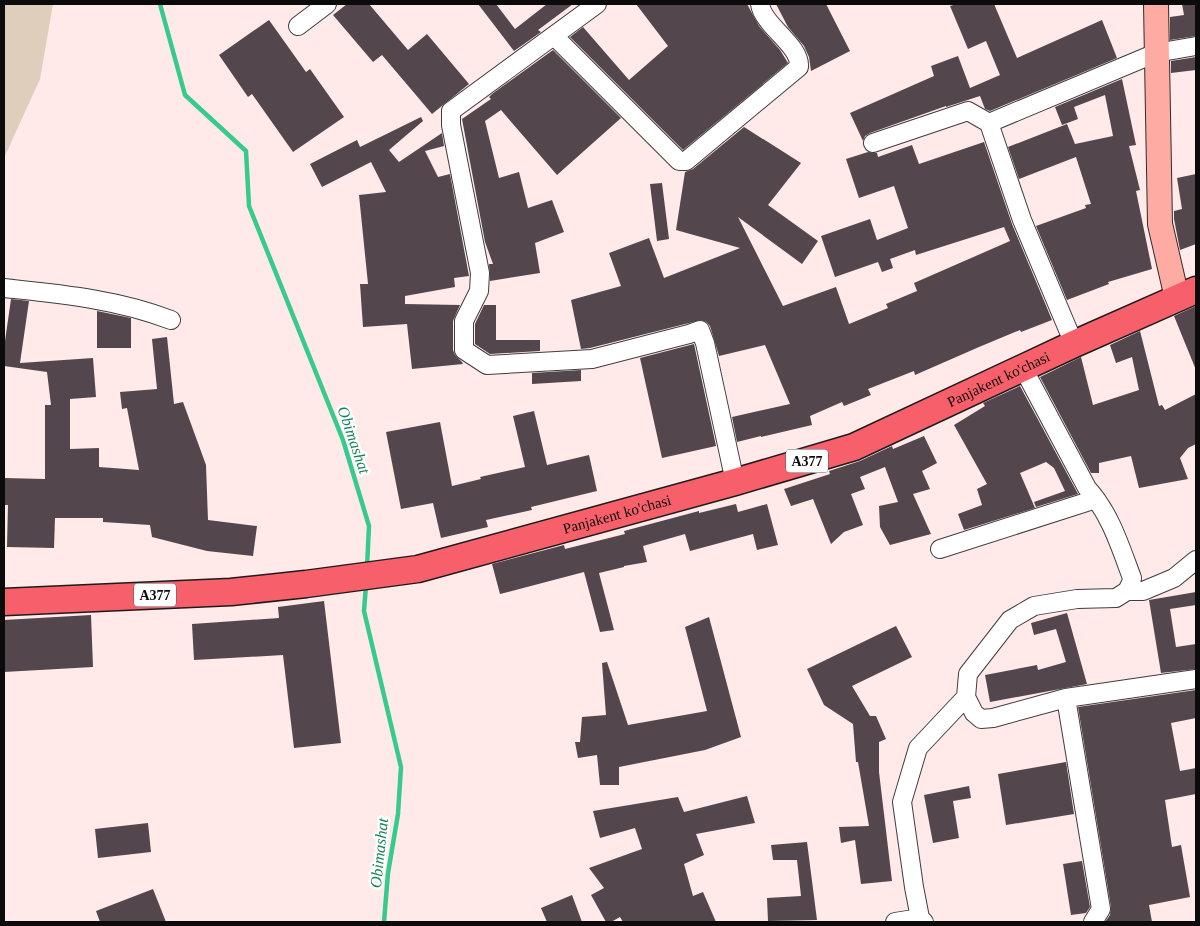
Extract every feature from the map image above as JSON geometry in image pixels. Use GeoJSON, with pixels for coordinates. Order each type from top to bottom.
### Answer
{"type":"FeatureCollection","features":[{"type":"Feature","properties":{"kind":"main road"},"geometry":{"type":"LineString","coordinates":[[1156,4],[1160,224],[1187,294]]}},
{"type":"Feature","properties":{"kind":"main road","name":"Panjakent ko'chasi"},"geometry":{"type":"LineString","coordinates":[[4,602],[231,592],[418,569],[735,482],[854,447],[1074,344],[1187,294]]}},
{"type":"Feature","properties":{"kind":"street"},"geometry":{"type":"LineString","coordinates":[[298,26],[327,4]]}},
{"type":"Feature","properties":{"kind":"street"},"geometry":{"type":"LineString","coordinates":[[597,4],[451,111],[451,125],[480,273],[479,291],[464,321],[464,350],[487,365],[592,359],[700,330],[705,342],[735,482]]}},
{"type":"Feature","properties":{"kind":"street"},"geometry":{"type":"LineString","coordinates":[[554,36],[679,161],[686,161],[799,67],[798,57],[764,13],[760,4]]}},
{"type":"Feature","properties":{"kind":"street"},"geometry":{"type":"LineString","coordinates":[[989,123],[1156,53],[1196,46]]}},
{"type":"Feature","properties":{"kind":"street"},"geometry":{"type":"LineString","coordinates":[[873,143],[968,111],[989,123],[1022,220],[1074,344]]}},
{"type":"Feature","properties":{"kind":"street"},"geometry":{"type":"LineString","coordinates":[[4,288],[72,295],[145,310],[171,320]]}},
{"type":"Feature","properties":{"kind":"street"},"geometry":{"type":"LineString","coordinates":[[1023,368],[1086,488],[1096,499],[1115,533],[1132,578],[1127,591],[1116,598],[1077,599],[1034,606],[1010,620],[968,674],[966,697],[974,714],[981,719],[993,718],[1066,698],[1196,679]]}},
{"type":"Feature","properties":{"kind":"street"},"geometry":{"type":"LineString","coordinates":[[940,549],[1096,499]]}},
{"type":"Feature","properties":{"kind":"street"},"geometry":{"type":"LineString","coordinates":[[1127,591],[1143,591],[1174,578],[1196,560]]}},
{"type":"Feature","properties":{"kind":"street"},"geometry":{"type":"LineString","coordinates":[[895,922],[922,920],[914,887],[902,802],[918,748],[966,697]]}},
{"type":"Feature","properties":{"kind":"street"},"geometry":{"type":"LineString","coordinates":[[1066,698],[1101,909],[1094,922]]}},
{"type":"Feature","properties":{"kind":"shaded area"},"geometry":{"type":"Polygon","coordinates":[[[4,4],[53,4],[40,79],[4,158],[4,4]]]}},
{"type":"Feature","properties":{"kind":"building"},"geometry":{"type":"Polygon","coordinates":[[[347,4],[369,4],[408,50],[427,34],[469,84],[432,114],[382,55],[373,62],[333,15],[347,4]]]}},
{"type":"Feature","properties":{"kind":"building"},"geometry":{"type":"Polygon","coordinates":[[[478,4],[496,4],[515,29],[547,4],[573,4],[538,30],[541,32],[514,51],[478,4]]]}},
{"type":"Feature","properties":{"kind":"building"},"geometry":{"type":"Polygon","coordinates":[[[636,4],[747,4],[759,26],[780,50],[788,63],[683,150],[570,37],[583,27],[629,80],[668,46],[636,4]]]}},
{"type":"Feature","properties":{"kind":"building"},"geometry":{"type":"Polygon","coordinates":[[[776,4],[826,4],[850,51],[811,71],[809,57],[804,46],[788,27],[776,4]]]}},
{"type":"Feature","properties":{"kind":"building"},"geometry":{"type":"Polygon","coordinates":[[[957,4],[994,4],[1017,58],[1102,20],[1117,58],[990,111],[985,109],[980,96],[870,133],[865,136],[863,141],[850,113],[934,76],[931,66],[958,56],[970,88],[1000,75],[986,41],[968,49],[950,6],[957,4]]]}},
{"type":"Feature","properties":{"kind":"building"},"geometry":{"type":"Polygon","coordinates":[[[1182,4],[1196,4],[1196,36],[1170,40],[1170,17],[1184,15],[1182,4]]]}},
{"type":"Feature","properties":{"kind":"building"},"geometry":{"type":"Polygon","coordinates":[[[269,20],[306,72],[310,69],[344,117],[293,152],[252,94],[248,97],[219,55],[269,20]]]}},
{"type":"Feature","properties":{"kind":"building"},"geometry":{"type":"Polygon","coordinates":[[[553,50],[621,118],[557,175],[501,110],[485,121],[499,178],[519,172],[528,208],[552,200],[564,232],[535,243],[540,273],[490,281],[489,264],[493,264],[485,242],[462,119],[491,99],[489,97],[492,94],[553,50]]]}},
{"type":"Feature","properties":{"kind":"building"},"geometry":{"type":"Polygon","coordinates":[[[1196,57],[1196,70],[1171,73],[1171,61],[1196,57]]]}},
{"type":"Feature","properties":{"kind":"building"},"geometry":{"type":"Polygon","coordinates":[[[1122,79],[1136,145],[1129,146],[1140,190],[1136,191],[1152,269],[1108,282],[1109,284],[1067,300],[1036,226],[1086,208],[1085,205],[1091,204],[1076,157],[1019,179],[1008,147],[1067,124],[1075,144],[1113,136],[1105,95],[1074,107],[1078,119],[1062,125],[1055,107],[1122,79]]]}},
{"type":"Feature","properties":{"kind":"building"},"geometry":{"type":"Polygon","coordinates":[[[421,117],[423,121],[389,150],[399,162],[442,133],[444,146],[425,151],[438,177],[450,174],[469,276],[454,278],[455,287],[405,296],[405,304],[460,305],[453,321],[453,350],[463,364],[412,369],[407,324],[363,327],[360,284],[368,284],[359,195],[386,192],[371,162],[322,187],[310,164],[357,140],[360,147],[421,117]]]}},
{"type":"Feature","properties":{"kind":"building"},"geometry":{"type":"Polygon","coordinates":[[[744,127],[801,163],[768,205],[818,241],[802,264],[738,217],[783,306],[836,287],[849,324],[888,308],[886,304],[917,291],[914,283],[1010,241],[1004,227],[916,255],[915,250],[890,259],[893,268],[882,272],[878,262],[835,277],[821,236],[870,219],[877,240],[908,228],[894,186],[859,198],[846,159],[868,152],[877,153],[878,157],[912,145],[919,164],[984,142],[1012,224],[1052,320],[1021,332],[1020,330],[915,375],[914,371],[868,389],[871,395],[844,406],[842,402],[810,416],[812,425],[737,442],[732,417],[790,404],[765,345],[719,356],[710,326],[701,320],[581,349],[571,300],[621,286],[609,253],[649,238],[664,278],[740,248],[676,230],[685,172],[693,169],[744,127]]]}},
{"type":"Feature","properties":{"kind":"building"},"geometry":{"type":"Polygon","coordinates":[[[1196,174],[1196,244],[1180,250],[1174,219],[1174,211],[1182,209],[1177,178],[1196,174]]]}},
{"type":"Feature","properties":{"kind":"building"},"geometry":{"type":"Polygon","coordinates":[[[662,183],[669,239],[657,241],[650,184],[662,183]]]}},
{"type":"Feature","properties":{"kind":"building"},"geometry":{"type":"Polygon","coordinates":[[[11,299],[29,301],[20,363],[93,358],[96,397],[70,399],[70,449],[99,448],[99,467],[139,470],[127,408],[122,409],[120,392],[157,389],[152,339],[167,337],[174,404],[183,402],[206,465],[208,520],[257,526],[253,556],[207,551],[152,537],[150,525],[103,522],[103,518],[55,518],[54,548],[7,547],[8,505],[4,505],[4,478],[45,479],[45,405],[51,405],[47,372],[4,366],[4,348],[11,299]]]}},
{"type":"Feature","properties":{"kind":"building"},"geometry":{"type":"Polygon","coordinates":[[[484,305],[496,305],[496,340],[540,340],[540,351],[490,354],[475,344],[475,324],[484,305]]]}},
{"type":"Feature","properties":{"kind":"building"},"geometry":{"type":"Polygon","coordinates":[[[1196,306],[1196,370],[1174,316],[1196,306]]]}},
{"type":"Feature","properties":{"kind":"building"},"geometry":{"type":"Polygon","coordinates":[[[97,311],[131,318],[131,348],[97,348],[97,311]]]}},
{"type":"Feature","properties":{"kind":"building"},"geometry":{"type":"Polygon","coordinates":[[[1140,331],[1159,406],[1162,405],[1165,410],[1196,394],[1196,444],[1188,448],[1180,458],[1188,479],[1139,488],[1131,456],[1099,463],[1099,473],[1091,473],[1040,377],[1081,357],[1093,405],[1139,390],[1132,357],[1116,363],[1110,345],[1140,331]]]}},
{"type":"Feature","properties":{"kind":"building"},"geometry":{"type":"Polygon","coordinates":[[[694,344],[716,446],[662,458],[640,358],[694,344]]]}},
{"type":"Feature","properties":{"kind":"building"},"geometry":{"type":"Polygon","coordinates":[[[581,370],[581,381],[532,384],[532,373],[581,370]]]}},
{"type":"Feature","properties":{"kind":"building"},"geometry":{"type":"Polygon","coordinates":[[[1020,386],[1078,494],[1036,507],[1034,502],[1065,491],[1054,468],[1046,462],[1020,473],[1035,508],[964,530],[958,514],[982,505],[977,489],[987,484],[954,425],[985,406],[983,403],[1020,386]]]}},
{"type":"Feature","properties":{"kind":"building"},"geometry":{"type":"Polygon","coordinates":[[[534,411],[547,465],[589,455],[597,491],[531,507],[532,510],[486,520],[488,527],[441,538],[433,503],[401,509],[386,432],[440,422],[452,486],[481,479],[480,477],[525,467],[513,416],[534,411]]]}},
{"type":"Feature","properties":{"kind":"building"},"geometry":{"type":"Polygon","coordinates":[[[924,436],[937,463],[922,471],[930,489],[913,494],[931,534],[890,545],[880,527],[879,506],[898,502],[885,467],[860,477],[865,489],[851,494],[863,525],[844,532],[831,544],[813,499],[791,506],[784,489],[830,474],[829,471],[860,461],[892,446],[893,449],[924,436]]]}},
{"type":"Feature","properties":{"kind":"building"},"geometry":{"type":"Polygon","coordinates":[[[736,504],[738,512],[767,504],[778,545],[757,550],[753,534],[690,551],[685,534],[643,546],[647,562],[599,573],[614,630],[600,632],[584,572],[500,594],[492,564],[564,545],[565,549],[625,534],[624,531],[699,511],[699,513],[736,504]]]}},
{"type":"Feature","properties":{"kind":"building"},"geometry":{"type":"Polygon","coordinates":[[[1196,592],[1196,605],[1170,609],[1176,647],[1196,644],[1196,669],[1161,673],[1149,600],[1196,592]]]}},
{"type":"Feature","properties":{"kind":"building"},"geometry":{"type":"Polygon","coordinates":[[[324,601],[341,743],[294,748],[283,655],[194,660],[192,624],[279,618],[278,607],[324,601]]]}},
{"type":"Feature","properties":{"kind":"building"},"geometry":{"type":"Polygon","coordinates":[[[1067,613],[1087,684],[990,702],[985,675],[1037,665],[1038,670],[1066,662],[1056,629],[1034,635],[1031,623],[1067,613]]]}},
{"type":"Feature","properties":{"kind":"building"},"geometry":{"type":"Polygon","coordinates":[[[91,615],[93,667],[4,672],[4,620],[91,615]]]}},
{"type":"Feature","properties":{"kind":"building"},"geometry":{"type":"Polygon","coordinates":[[[709,617],[741,737],[705,750],[619,767],[619,785],[600,785],[597,755],[578,758],[575,742],[580,742],[582,717],[606,715],[602,663],[607,662],[628,725],[707,711],[685,627],[709,617]]]}},
{"type":"Feature","properties":{"kind":"building"},"geometry":{"type":"Polygon","coordinates":[[[896,626],[912,657],[852,686],[870,716],[876,716],[886,739],[879,742],[879,772],[892,881],[861,884],[855,840],[841,843],[839,827],[869,826],[858,762],[856,762],[853,724],[824,705],[807,669],[896,626]]]}},
{"type":"Feature","properties":{"kind":"building"},"geometry":{"type":"Polygon","coordinates":[[[1196,690],[1196,718],[1171,723],[1180,771],[1196,768],[1196,794],[1165,800],[1172,847],[1181,845],[1190,897],[1149,905],[1152,922],[1105,922],[1110,915],[1111,907],[1078,707],[1196,690]]]}},
{"type":"Feature","properties":{"kind":"building"},"geometry":{"type":"Polygon","coordinates":[[[1066,762],[1074,814],[1006,825],[998,774],[1066,762]]]}},
{"type":"Feature","properties":{"kind":"building"},"geometry":{"type":"Polygon","coordinates":[[[969,786],[971,798],[953,801],[959,838],[933,843],[924,795],[969,786]]]}},
{"type":"Feature","properties":{"kind":"building"},"geometry":{"type":"Polygon","coordinates":[[[747,796],[755,823],[696,834],[704,855],[684,864],[693,896],[703,892],[716,922],[623,922],[620,917],[611,922],[606,922],[591,895],[604,888],[589,868],[642,849],[635,828],[600,838],[593,811],[678,797],[684,812],[747,796]]]}},
{"type":"Feature","properties":{"kind":"building"},"geometry":{"type":"Polygon","coordinates":[[[148,823],[151,852],[98,858],[95,829],[148,823]]]}},
{"type":"Feature","properties":{"kind":"building"},"geometry":{"type":"Polygon","coordinates":[[[807,842],[817,920],[768,921],[767,898],[801,896],[797,860],[773,860],[771,845],[807,842]]]}},
{"type":"Feature","properties":{"kind":"building"},"geometry":{"type":"Polygon","coordinates":[[[1082,861],[1090,907],[1086,913],[1071,915],[1063,864],[1082,861]]]}},
{"type":"Feature","properties":{"kind":"building"},"geometry":{"type":"Polygon","coordinates":[[[153,889],[166,922],[100,922],[96,911],[153,889]]]}},
{"type":"Feature","properties":{"kind":"building"},"geometry":{"type":"Polygon","coordinates":[[[572,895],[582,922],[547,922],[541,908],[572,895]]]}},
{"type":"Feature","properties":{"kind":"waterway","name":"Obimashat"},"geometry":{"type":"LineString","coordinates":[[160,4],[185,95],[246,151],[249,206],[343,440],[369,526],[367,567]]}},
{"type":"Feature","properties":{"kind":"waterway","name":"Obimashat"},"geometry":{"type":"LineString","coordinates":[[366,585],[364,611],[401,767],[398,814],[388,873],[384,922]]}}]}
